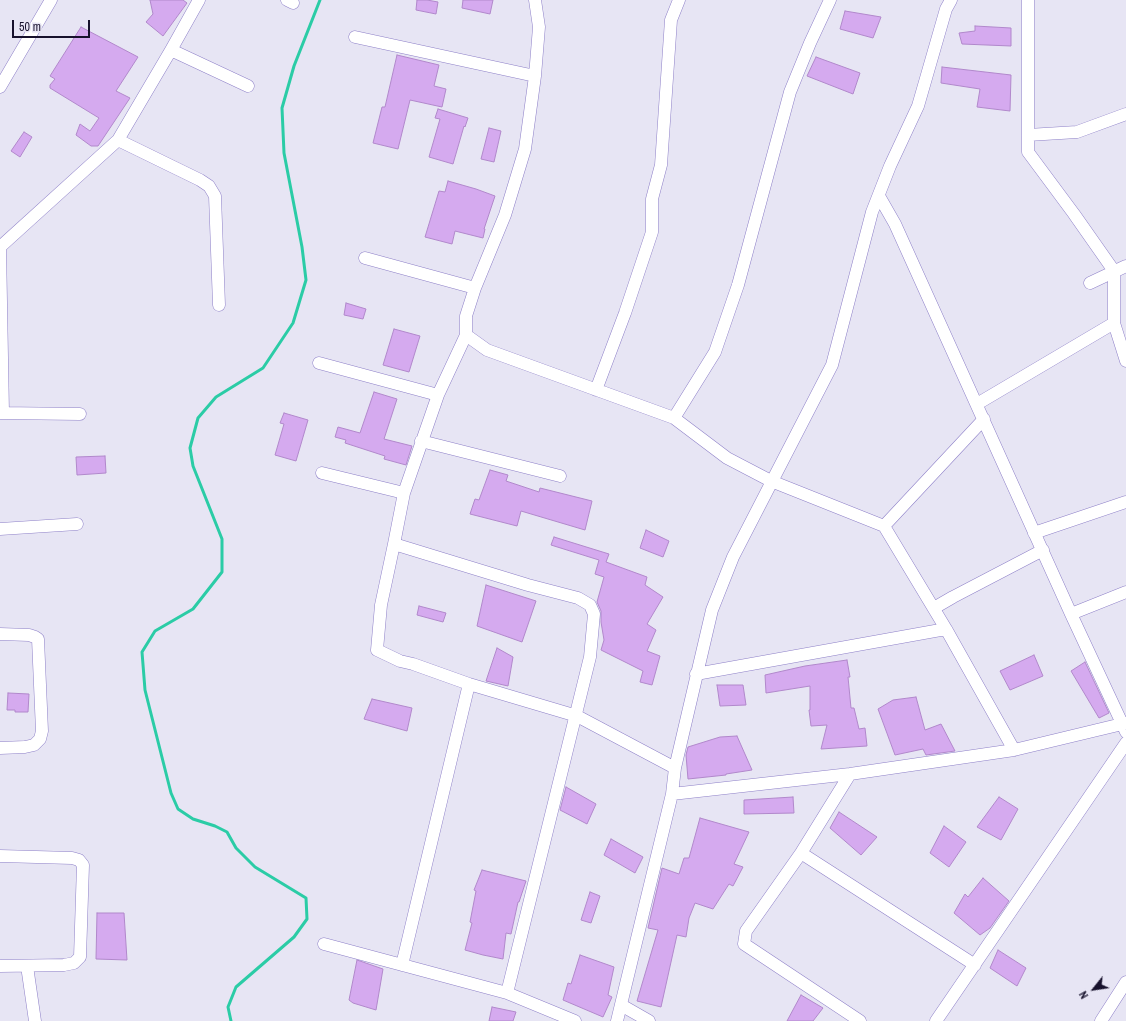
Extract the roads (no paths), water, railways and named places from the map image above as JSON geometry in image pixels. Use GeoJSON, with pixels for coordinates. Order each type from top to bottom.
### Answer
{"type":"FeatureCollection","features":[{"type":"Feature","properties":{"kind":"street"},"geometry":{"type":"LineString","coordinates":[[0,87],[51,0]]}},
{"type":"Feature","properties":{"kind":"street"},"geometry":{"type":"LineString","coordinates":[[80,414],[1,413],[0,247],[118,140],[199,0]]}},
{"type":"Feature","properties":{"kind":"street"},"geometry":{"type":"LineString","coordinates":[[535,0],[539,27],[535,76],[526,149],[505,215],[475,288],[466,316],[466,335],[438,395],[404,493],[381,605],[377,650],[400,661],[576,716],[674,768]]}},
{"type":"Feature","properties":{"kind":"street"},"geometry":{"type":"LineString","coordinates":[[596,390],[625,313],[652,232],[652,199],[661,165],[671,20],[679,0]]}},
{"type":"Feature","properties":{"kind":"street"},"geometry":{"type":"LineString","coordinates":[[674,418],[715,352],[738,285],[790,92],[830,0]]}},
{"type":"Feature","properties":{"kind":"street"},"geometry":{"type":"LineString","coordinates":[[616,1021],[672,794],[674,768],[712,610],[733,557],[832,365],[870,219],[890,166],[918,106],[946,9],[951,0]]}},
{"type":"Feature","properties":{"kind":"street"},"geometry":{"type":"LineString","coordinates":[[1028,0],[1028,152],[1114,271],[1114,323],[1126,361]]}},
{"type":"Feature","properties":{"kind":"street"},"geometry":{"type":"LineString","coordinates":[[355,37],[535,76]]}},
{"type":"Feature","properties":{"kind":"street"},"geometry":{"type":"LineString","coordinates":[[171,50],[248,86]]}},
{"type":"Feature","properties":{"kind":"street"},"geometry":{"type":"LineString","coordinates":[[1028,135],[1077,132],[1126,114]]}},
{"type":"Feature","properties":{"kind":"street"},"geometry":{"type":"LineString","coordinates":[[118,140],[200,180],[209,186],[214,196],[219,305]]}},
{"type":"Feature","properties":{"kind":"street"},"geometry":{"type":"LineString","coordinates":[[672,794],[850,774],[1014,750],[1125,727],[1071,614],[895,224],[879,196]]}},
{"type":"Feature","properties":{"kind":"street"},"geometry":{"type":"LineString","coordinates":[[365,258],[475,288]]}},
{"type":"Feature","properties":{"kind":"street"},"geometry":{"type":"LineString","coordinates":[[1090,283],[1126,266]]}},
{"type":"Feature","properties":{"kind":"street"},"geometry":{"type":"LineString","coordinates":[[977,404],[1114,323]]}},
{"type":"Feature","properties":{"kind":"street"},"geometry":{"type":"LineString","coordinates":[[466,335],[487,350],[674,418],[727,458],[771,482],[884,526],[934,608],[1014,750]]}},
{"type":"Feature","properties":{"kind":"street"},"geometry":{"type":"LineString","coordinates":[[319,363],[438,395]]}},
{"type":"Feature","properties":{"kind":"street"},"geometry":{"type":"LineString","coordinates":[[884,526],[984,419]]}},
{"type":"Feature","properties":{"kind":"street"},"geometry":{"type":"LineString","coordinates":[[421,441],[560,476]]}},
{"type":"Feature","properties":{"kind":"street"},"geometry":{"type":"LineString","coordinates":[[322,474],[404,493]]}},
{"type":"Feature","properties":{"kind":"street"},"geometry":{"type":"LineString","coordinates":[[1034,533],[1126,502]]}},
{"type":"Feature","properties":{"kind":"street"},"geometry":{"type":"LineString","coordinates":[[0,529],[77,524]]}},
{"type":"Feature","properties":{"kind":"street"},"geometry":{"type":"LineString","coordinates":[[394,544],[528,585],[578,598],[590,605],[594,614],[590,658],[507,993]]}},
{"type":"Feature","properties":{"kind":"street"},"geometry":{"type":"LineString","coordinates":[[934,608],[1043,550]]}},
{"type":"Feature","properties":{"kind":"street"},"geometry":{"type":"LineString","coordinates":[[1071,614],[1126,592]]}},
{"type":"Feature","properties":{"kind":"street"},"geometry":{"type":"LineString","coordinates":[[696,674],[946,629]]}},
{"type":"Feature","properties":{"kind":"street"},"geometry":{"type":"LineString","coordinates":[[0,634],[28,635],[35,637],[38,640],[42,731],[40,739],[34,745],[25,747],[0,748]]}},
{"type":"Feature","properties":{"kind":"street"},"geometry":{"type":"LineString","coordinates":[[402,965],[470,684]]}},
{"type":"Feature","properties":{"kind":"street"},"geometry":{"type":"LineString","coordinates":[[936,1021],[1126,743]]}},
{"type":"Feature","properties":{"kind":"street"},"geometry":{"type":"LineString","coordinates":[[850,774],[801,853],[746,931],[744,944],[860,1021]]}},
{"type":"Feature","properties":{"kind":"street"},"geometry":{"type":"LineString","coordinates":[[801,853],[975,965]]}},
{"type":"Feature","properties":{"kind":"street"},"geometry":{"type":"LineString","coordinates":[[0,856],[72,858],[79,860],[83,865],[80,957],[74,963],[69,964],[0,966]]}},
{"type":"Feature","properties":{"kind":"street"},"geometry":{"type":"LineString","coordinates":[[324,944],[507,993],[575,1021]]}},
{"type":"Feature","properties":{"kind":"street"},"geometry":{"type":"LineString","coordinates":[[27,966],[35,1021]]}},
{"type":"Feature","properties":{"kind":"street"},"geometry":{"type":"LineString","coordinates":[[1101,1021],[1126,982]]}},
{"type":"Feature","properties":{"kind":"street"},"geometry":{"type":"LineString","coordinates":[[621,1005],[649,1021]]}},
{"type":"Feature","properties":{"kind":"waterway"},"geometry":{"type":"LineString","coordinates":[[231,1021],[228,1007],[236,987],[294,937],[307,919],[306,898],[255,867],[236,848],[227,832],[215,826],[193,819],[178,809],[171,793],[145,690],[142,652],[155,631],[193,609],[222,572],[222,539],[193,466],[190,448],[198,418],[216,397],[263,368],[293,323],[306,280],[302,247],[284,153],[282,108],[294,66],[320,0]]}}]}
